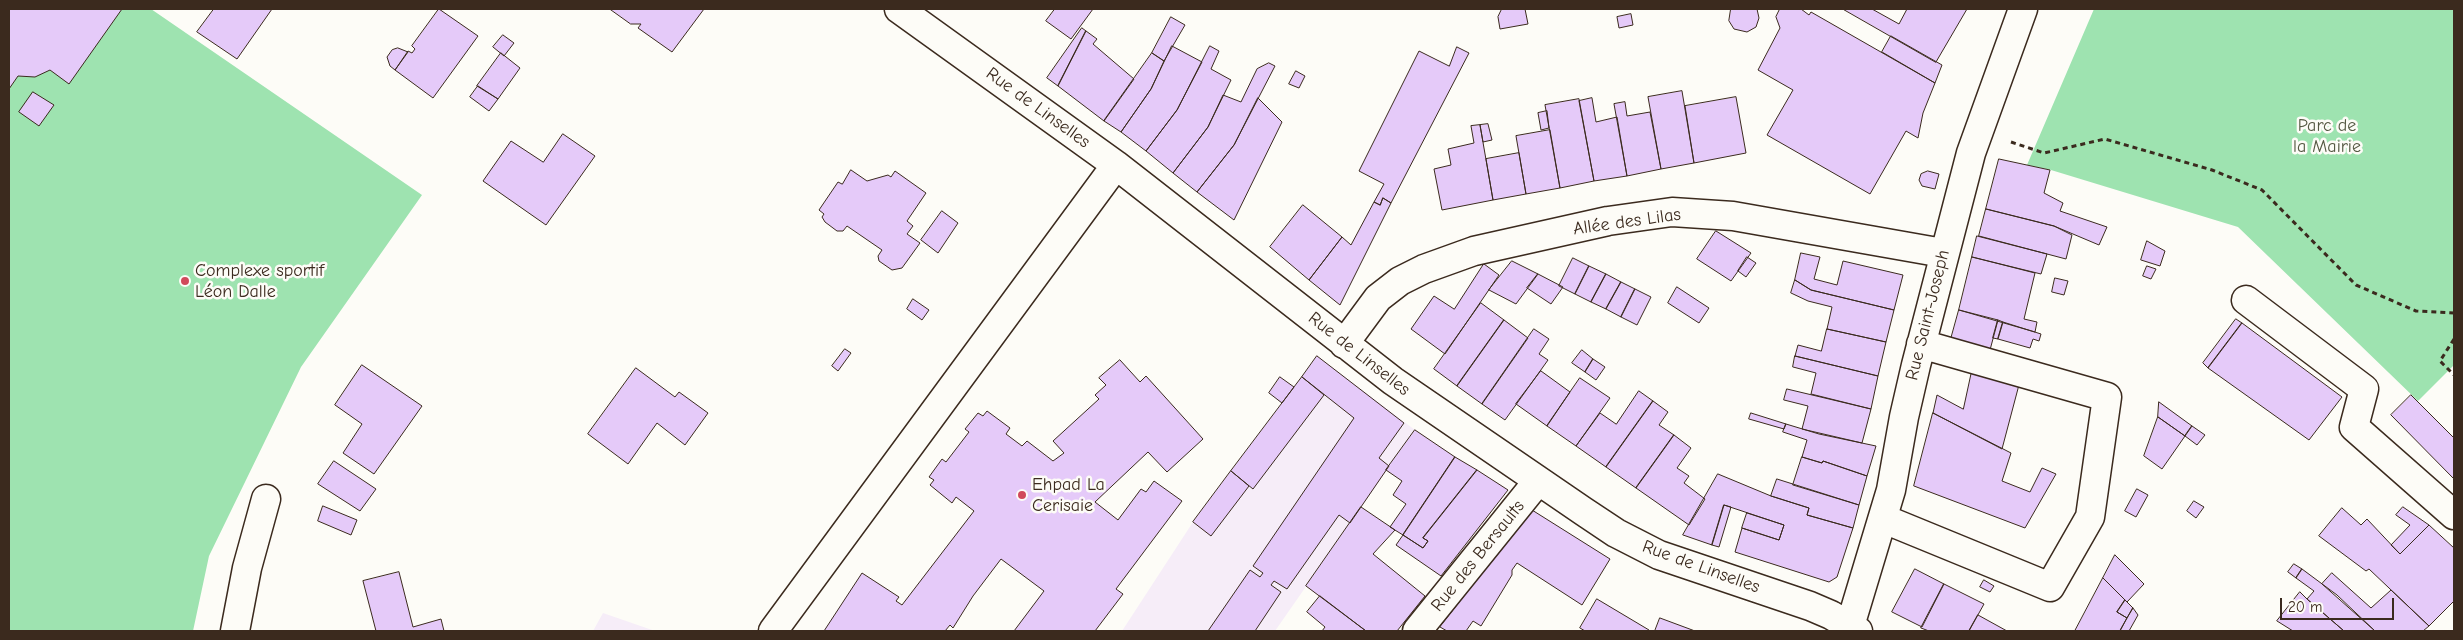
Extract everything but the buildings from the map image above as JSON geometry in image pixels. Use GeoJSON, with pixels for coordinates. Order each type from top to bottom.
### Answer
{"type":"FeatureCollection","features":[{"type":"Feature","properties":{"kind":"street","name":"Rue de Linselles"},"geometry":{"type":"LineString","coordinates":[[898,9],[1116,165],[1344,344],[1444,418],[1538,481],[1639,546],[1810,606],[1854,628]]}},
{"type":"Feature","properties":{"kind":"street","name":"Rue Saint-Joseph"},"geometry":{"type":"LineString","coordinates":[[1854,628],[1884,519],[1920,344],[1944,253],[1978,132],[2023,9]]}},
{"type":"Feature","properties":{"kind":"street"},"geometry":{"type":"LineString","coordinates":[[773,631],[1116,165]]}},
{"type":"Feature","properties":{"kind":"street","name":"Allée des Lilas"},"geometry":{"type":"LineString","coordinates":[[1344,344],[1378,298],[1400,281],[1424,269],[1474,251],[1608,221],[1672,212],[1717,214],[1944,253]]}},
{"type":"Feature","properties":{"kind":"street"},"geometry":{"type":"LineString","coordinates":[[2246,300],[2364,389],[2354,426],[2454,515]]}},
{"type":"Feature","properties":{"kind":"street"},"geometry":{"type":"LineString","coordinates":[[1884,519],[2050,587],[2090,518],[2107,397],[1920,344]]}},
{"type":"Feature","properties":{"kind":"street","name":"Rue des Bersaults"},"geometry":{"type":"LineString","coordinates":[[1417,631],[1538,481]]}},
{"type":"Feature","properties":{"kind":"street"},"geometry":{"type":"LineString","coordinates":[[235,631],[247,568],[266,499]]}},
{"type":"Feature","properties":{"kind":"path"},"geometry":{"type":"LineString","coordinates":[[1978,132],[2044,153],[2105,139],[2212,170],[2262,190],[2356,284],[2416,311],[2454,313]]}},
{"type":"Feature","properties":{"kind":"path"},"geometry":{"type":"LineString","coordinates":[[2454,339],[2440,361],[2454,375]]}},
{"type":"Feature","properties":{"kind":"shaded area"},"geometry":{"type":"Polygon","coordinates":[[[1317,356],[1415,430],[1275,631],[1122,631],[1193,522],[1317,356]]]}},
{"type":"Feature","properties":{"kind":"shaded area"},"geometry":{"type":"Polygon","coordinates":[[[603,613],[655,631],[593,631],[603,613]]]}},
{"type":"Feature","properties":{"kind":"green space","name":"Complexe sportif Léon Dalle"},"geometry":{"type":"Polygon","coordinates":[[[9,9],[151,9],[422,195],[301,367],[209,556],[193,631],[9,631],[9,9]]]}},
{"type":"Feature","properties":{"kind":"green space","name":"Parc de la Mairie"},"geometry":{"type":"Polygon","coordinates":[[[2094,9],[2454,9],[2454,365],[2418,401],[2238,227],[2051,170],[2027,165],[2094,9]]]}},
{"type":"Feature","properties":{"kind":"place","name":"Complexe sportif Léon Dalle"},"geometry":{"type":"Point","coordinates":[185,281]}},
{"type":"Feature","properties":{"kind":"place","name":"Ehpad La Cerisaie"},"geometry":{"type":"Point","coordinates":[1022,495]}}]}
